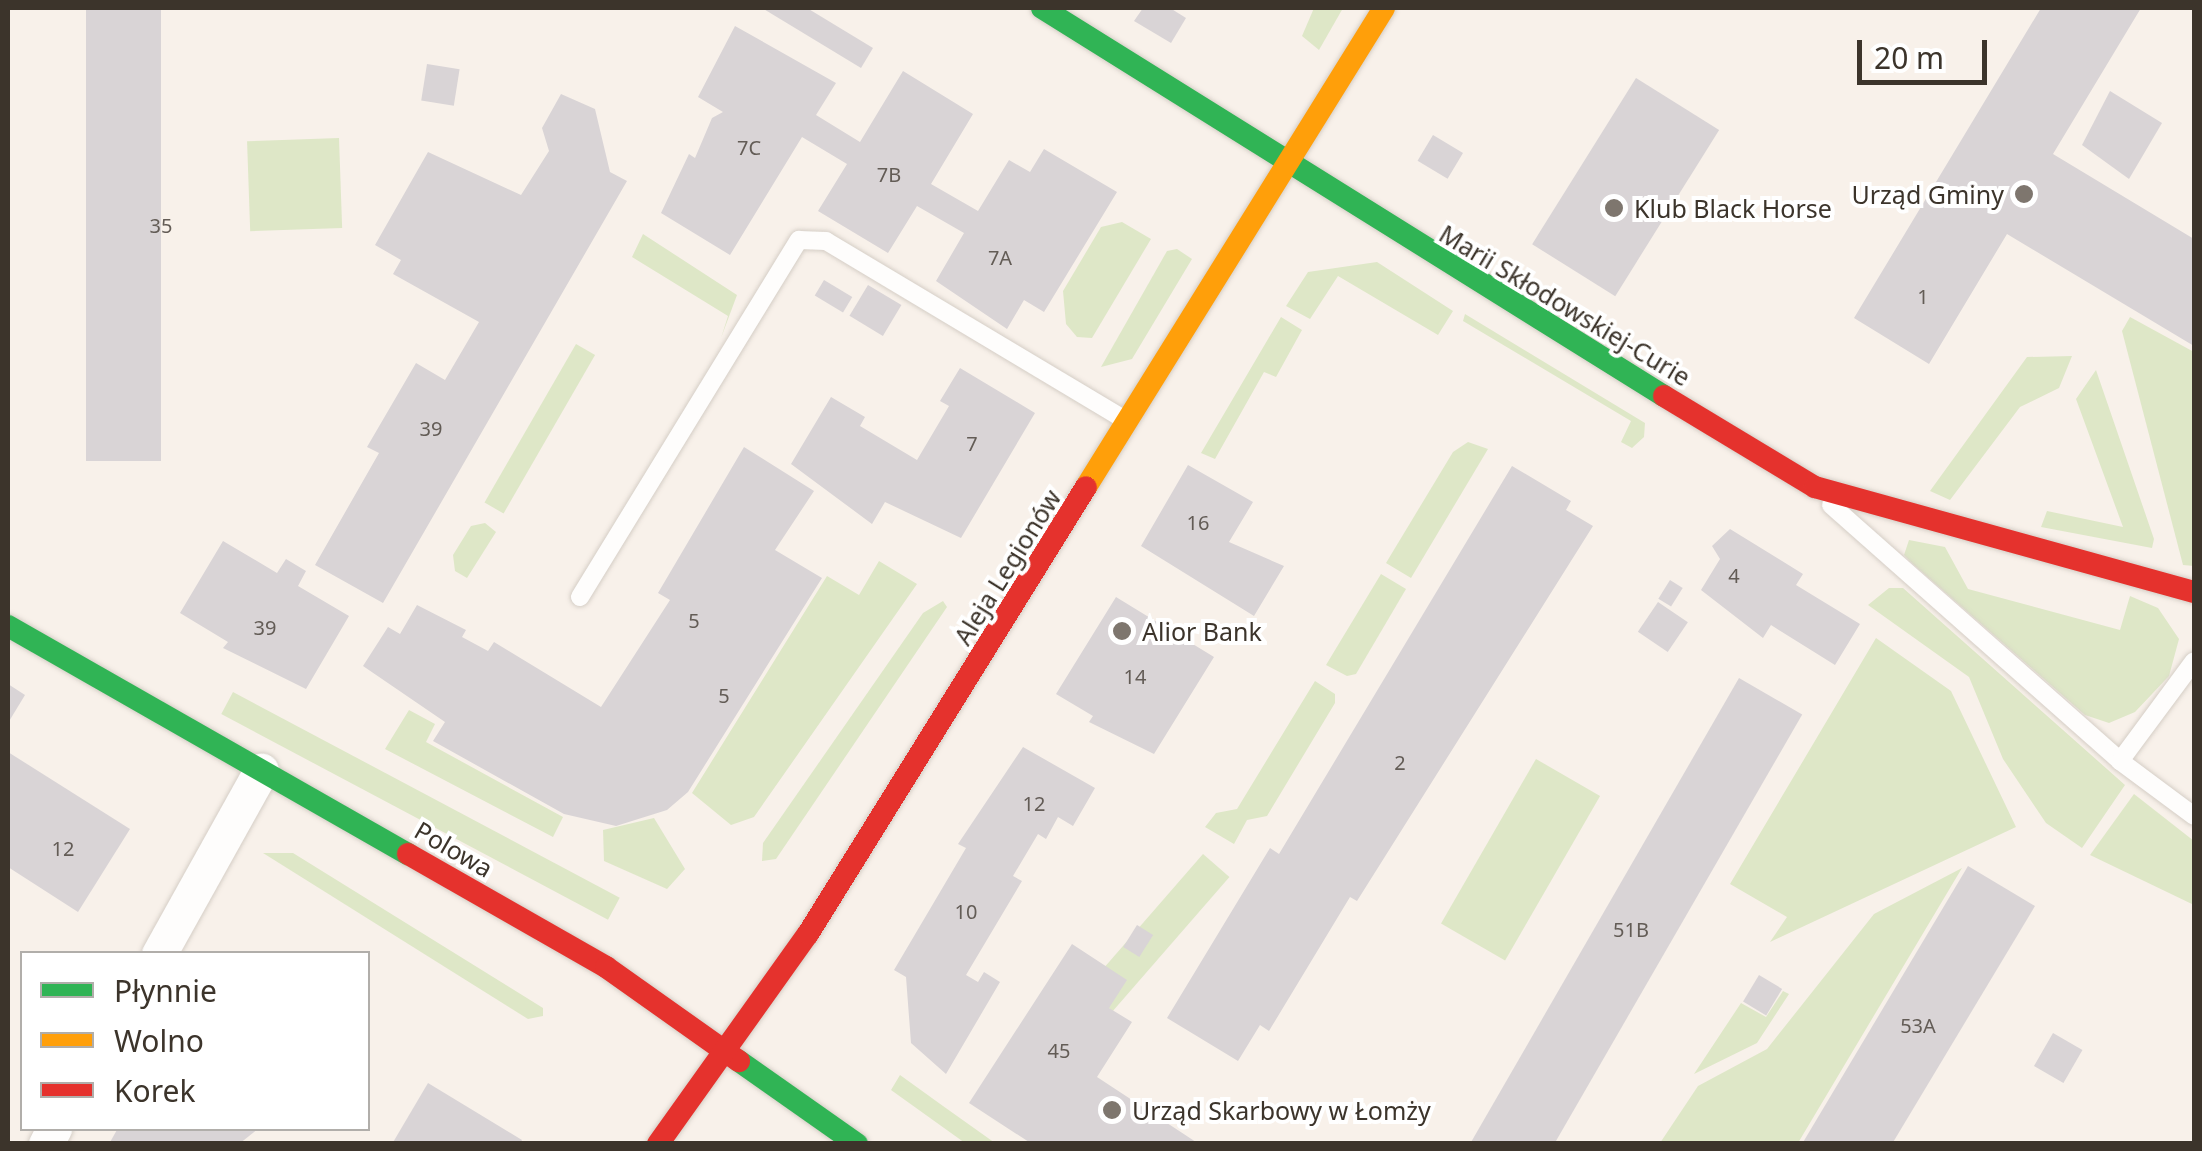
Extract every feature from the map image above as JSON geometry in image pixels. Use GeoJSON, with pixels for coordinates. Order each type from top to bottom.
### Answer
{"type":"FeatureCollection","features":[{"type":"Feature","properties":{"kind":"street","name":"Marii Skłodowskiej-Curie"},"geometry":{"type":"LineString","coordinates":[[1042,8],[1289,166],[1815,488],[2194,592]]}},
{"type":"Feature","properties":{"kind":"street","name":"Aleja Legionów"},"geometry":{"type":"LineString","coordinates":[[658,1144],[808,934],[1130,423],[1384,8]]}},
{"type":"Feature","properties":{"kind":"street","name":"Polowa"},"geometry":{"type":"LineString","coordinates":[[8,626],[606,967],[858,1144]]}},
{"type":"Feature","properties":{"kind":"street"},"geometry":{"type":"LineString","coordinates":[[160,951],[261,771]]}},
{"type":"Feature","properties":{"kind":"lane"},"geometry":{"type":"LineString","coordinates":[[580,597],[799,240],[826,241],[1130,423]]}},
{"type":"Feature","properties":{"kind":"lane","name":"Marii Skłodowskiej-Curie"},"geometry":{"type":"LineString","coordinates":[[1815,488],[1882,556],[2120,761],[2194,816]]}},
{"type":"Feature","properties":{"kind":"lane"},"geometry":{"type":"LineString","coordinates":[[2120,761],[2194,661]]}},
{"type":"Feature","properties":{"kind":"green space"},"geometry":{"type":"Polygon","coordinates":[[[1314,8],[1343,8],[1319,50],[1302,36],[1314,8]]]}},
{"type":"Feature","properties":{"kind":"green space"},"geometry":{"type":"Polygon","coordinates":[[[339,138],[342,228],[250,231],[247,141],[339,138]]]}},
{"type":"Feature","properties":{"kind":"green space"},"geometry":{"type":"Polygon","coordinates":[[[1122,222],[1151,239],[1092,338],[1077,337],[1066,324],[1063,291],[1101,227],[1122,222]]]}},
{"type":"Feature","properties":{"kind":"green space"},"geometry":{"type":"Polygon","coordinates":[[[643,234],[737,295],[721,338],[728,316],[632,257],[643,234]]]}},
{"type":"Feature","properties":{"kind":"green space"},"geometry":{"type":"Polygon","coordinates":[[[1177,249],[1192,259],[1132,359],[1101,367],[1167,251],[1177,249]]]}},
{"type":"Feature","properties":{"kind":"green space"},"geometry":{"type":"Polygon","coordinates":[[[1377,262],[1453,311],[1438,335],[1338,276],[1310,319],[1286,306],[1308,272],[1377,262]]]}},
{"type":"Feature","properties":{"kind":"green space"},"geometry":{"type":"Polygon","coordinates":[[[1465,314],[1645,423],[1644,437],[1632,448],[1621,442],[1631,421],[1463,321],[1465,314]]]}},
{"type":"Feature","properties":{"kind":"green space"},"geometry":{"type":"Polygon","coordinates":[[[1281,317],[1302,330],[1276,377],[1264,372],[1215,459],[1201,453],[1281,317]]]}},
{"type":"Feature","properties":{"kind":"green space"},"geometry":{"type":"Polygon","coordinates":[[[2130,317],[2194,352],[2194,566],[2183,565],[2122,331],[2130,317]]]}},
{"type":"Feature","properties":{"kind":"green space"},"geometry":{"type":"Polygon","coordinates":[[[576,344],[595,355],[504,513],[484,502],[576,344]]]}},
{"type":"Feature","properties":{"kind":"green space"},"geometry":{"type":"Polygon","coordinates":[[[2072,356],[2059,388],[2020,407],[1950,500],[1930,491],[2027,357],[2072,356]]]}},
{"type":"Feature","properties":{"kind":"green space"},"geometry":{"type":"Polygon","coordinates":[[[2096,370],[2154,539],[2152,548],[2041,527],[2047,511],[2123,527],[2076,399],[2096,370]]]}},
{"type":"Feature","properties":{"kind":"green space"},"geometry":{"type":"Polygon","coordinates":[[[1468,442],[1488,449],[1411,578],[1386,563],[1453,452],[1468,442]]]}},
{"type":"Feature","properties":{"kind":"green space"},"geometry":{"type":"Polygon","coordinates":[[[485,523],[496,532],[467,578],[455,571],[453,555],[471,526],[485,523]]]}},
{"type":"Feature","properties":{"kind":"green space"},"geometry":{"type":"Polygon","coordinates":[[[1909,540],[1945,547],[1968,589],[2120,630],[2130,596],[2158,608],[2179,639],[2169,676],[2135,712],[2109,723],[2085,715],[1913,564],[1904,555],[1909,540]]]}},
{"type":"Feature","properties":{"kind":"green space"},"geometry":{"type":"Polygon","coordinates":[[[879,561],[917,584],[754,817],[731,825],[692,793],[827,576],[859,595],[879,561]]]}},
{"type":"Feature","properties":{"kind":"green space"},"geometry":{"type":"Polygon","coordinates":[[[1381,574],[1406,589],[1356,674],[1347,676],[1326,665],[1381,574]]]}},
{"type":"Feature","properties":{"kind":"green space"},"geometry":{"type":"Polygon","coordinates":[[[1889,588],[1903,588],[2125,785],[2082,848],[2046,823],[2003,759],[1969,677],[1868,605],[1889,588]]]}},
{"type":"Feature","properties":{"kind":"green space"},"geometry":{"type":"Polygon","coordinates":[[[943,601],[947,607],[776,859],[762,861],[763,843],[923,613],[943,601]]]}},
{"type":"Feature","properties":{"kind":"green space"},"geometry":{"type":"Polygon","coordinates":[[[1876,638],[1951,691],[2016,827],[1770,942],[1787,917],[1730,884],[1876,638]]]}},
{"type":"Feature","properties":{"kind":"green space"},"geometry":{"type":"Polygon","coordinates":[[[1315,681],[1335,694],[1335,703],[1267,816],[1247,820],[1234,844],[1205,827],[1216,813],[1237,809],[1315,681]]]}},
{"type":"Feature","properties":{"kind":"green space"},"geometry":{"type":"Polygon","coordinates":[[[233,692],[620,898],[608,920],[221,714],[233,692]]]}},
{"type":"Feature","properties":{"kind":"green space"},"geometry":{"type":"Polygon","coordinates":[[[409,710],[435,724],[426,742],[563,817],[553,837],[385,749],[409,710]]]}},
{"type":"Feature","properties":{"kind":"green space"},"geometry":{"type":"Polygon","coordinates":[[[1536,759],[1600,796],[1505,961],[1441,924],[1536,759]]]}},
{"type":"Feature","properties":{"kind":"green space"},"geometry":{"type":"Polygon","coordinates":[[[2134,794],[2194,841],[2194,905],[2090,855],[2134,794]]]}},
{"type":"Feature","properties":{"kind":"green space"},"geometry":{"type":"Polygon","coordinates":[[[654,818],[685,869],[667,889],[604,861],[603,830],[654,818]]]}},
{"type":"Feature","properties":{"kind":"green space"},"geometry":{"type":"Polygon","coordinates":[[[263,853],[293,853],[543,1008],[543,1016],[528,1019],[263,853]]]}},
{"type":"Feature","properties":{"kind":"green space"},"geometry":{"type":"Polygon","coordinates":[[[1203,854],[1229,877],[1113,1011],[1086,988],[1203,854]]]}},
{"type":"Feature","properties":{"kind":"green space"},"geometry":{"type":"Polygon","coordinates":[[[1962,868],[1798,1143],[1660,1143],[1698,1086],[1767,1049],[1874,914],[1962,868]]]}},
{"type":"Feature","properties":{"kind":"green space"},"geometry":{"type":"Polygon","coordinates":[[[1783,991],[1789,994],[1757,1043],[1694,1074],[1741,1003],[1766,1017],[1783,991]]]}},
{"type":"Feature","properties":{"kind":"green space"},"geometry":{"type":"Polygon","coordinates":[[[900,1075],[995,1143],[965,1143],[891,1090],[900,1075]]]}},
{"type":"Feature","properties":{"kind":"building"},"geometry":{"type":"Polygon","coordinates":[[[86,8],[161,8],[161,461],[86,461],[86,8]]]}},
{"type":"Feature","properties":{"kind":"building"},"geometry":{"type":"Polygon","coordinates":[[[762,8],[807,8],[873,48],[861,68],[762,8]]]}},
{"type":"Feature","properties":{"kind":"building"},"geometry":{"type":"Polygon","coordinates":[[[1143,8],[1170,8],[1186,18],[1171,43],[1134,21],[1143,8]]]}},
{"type":"Feature","properties":{"kind":"building","name":"Urząd Gminy"},"geometry":{"type":"Polygon","coordinates":[[[2041,8],[2141,8],[2053,154],[2194,239],[2194,346],[2007,234],[1929,364],[1854,318],[2041,8]]]}},
{"type":"Feature","properties":{"kind":"building"},"geometry":{"type":"Polygon","coordinates":[[[735,26],[836,83],[816,115],[860,142],[903,71],[973,114],[931,184],[978,211],[1009,160],[1030,172],[1044,149],[1117,192],[1044,312],[1024,300],[1007,329],[936,281],[964,233],[917,206],[888,253],[818,211],[847,164],[802,137],[730,255],[661,213],[689,154],[695,158],[712,118],[723,112],[698,97],[735,26]]]}},
{"type":"Feature","properties":{"kind":"building"},"geometry":{"type":"Polygon","coordinates":[[[427,64],[460,69],[454,106],[421,101],[427,64]]]}},
{"type":"Feature","properties":{"kind":"building"},"geometry":{"type":"Polygon","coordinates":[[[1636,78],[1719,130],[1615,296],[1532,244],[1636,78]]]}},
{"type":"Feature","properties":{"kind":"building"},"geometry":{"type":"Polygon","coordinates":[[[2110,91],[2162,123],[2129,179],[2082,145],[2110,91]]]}},
{"type":"Feature","properties":{"kind":"building"},"geometry":{"type":"Polygon","coordinates":[[[561,94],[595,109],[610,172],[627,181],[383,603],[315,565],[379,453],[367,447],[416,363],[445,380],[479,322],[393,274],[401,260],[375,245],[428,152],[521,195],[549,151],[542,128],[561,94]]]}},
{"type":"Feature","properties":{"kind":"building"},"geometry":{"type":"Polygon","coordinates":[[[1433,135],[1463,153],[1448,179],[1418,161],[1433,135]]]}},
{"type":"Feature","properties":{"kind":"building"},"geometry":{"type":"Polygon","coordinates":[[[824,280],[852,297],[843,312],[815,295],[824,280]]]}},
{"type":"Feature","properties":{"kind":"building"},"geometry":{"type":"Polygon","coordinates":[[[868,285],[901,305],[883,336],[849,316],[868,285]]]}},
{"type":"Feature","properties":{"kind":"building"},"geometry":{"type":"Polygon","coordinates":[[[960,368],[1035,413],[961,538],[885,502],[872,524],[791,464],[831,397],[865,417],[860,426],[917,460],[949,406],[940,401],[960,368]]]}},
{"type":"Feature","properties":{"kind":"building"},"geometry":{"type":"Polygon","coordinates":[[[744,447],[814,491],[775,550],[822,578],[688,792],[667,810],[616,826],[564,814],[433,741],[445,722],[363,666],[388,627],[400,634],[417,605],[466,630],[462,637],[488,651],[494,642],[601,707],[670,600],[658,593],[744,447]]]}},
{"type":"Feature","properties":{"kind":"building"},"geometry":{"type":"Polygon","coordinates":[[[1188,465],[1253,502],[1229,542],[1284,566],[1254,616],[1141,546],[1188,465]]]}},
{"type":"Feature","properties":{"kind":"building"},"geometry":{"type":"Polygon","coordinates":[[[1512,466],[1571,501],[1566,510],[1593,526],[1357,901],[1350,897],[1269,1031],[1260,1025],[1238,1061],[1167,1018],[1270,848],[1279,854],[1512,466]]]}},
{"type":"Feature","properties":{"kind":"building"},"geometry":{"type":"Polygon","coordinates":[[[1730,529],[1803,574],[1796,585],[1860,624],[1835,665],[1771,625],[1763,638],[1701,590],[1720,559],[1712,546],[1730,529]]]}},
{"type":"Feature","properties":{"kind":"building"},"geometry":{"type":"Polygon","coordinates":[[[223,541],[277,573],[286,559],[306,571],[298,586],[349,616],[306,689],[223,648],[228,642],[180,613],[223,541]]]}},
{"type":"Feature","properties":{"kind":"building"},"geometry":{"type":"Polygon","coordinates":[[[1670,580],[1683,588],[1671,607],[1658,599],[1670,580]]]}},
{"type":"Feature","properties":{"kind":"building"},"geometry":{"type":"Polygon","coordinates":[[[1116,597],[1214,657],[1154,754],[1089,722],[1093,716],[1056,694],[1116,597]]]}},
{"type":"Feature","properties":{"kind":"building"},"geometry":{"type":"Polygon","coordinates":[[[1658,602],[1688,622],[1668,652],[1638,632],[1658,602]]]}},
{"type":"Feature","properties":{"kind":"building"},"geometry":{"type":"Polygon","coordinates":[[[1739,678],[1802,714],[1554,1144],[1470,1144],[1739,678]]]}},
{"type":"Feature","properties":{"kind":"building"},"geometry":{"type":"Polygon","coordinates":[[[8,684],[25,695],[8,723],[8,684]]]}},
{"type":"Feature","properties":{"kind":"building"},"geometry":{"type":"Polygon","coordinates":[[[1023,747],[1095,788],[1073,826],[1058,817],[1046,839],[1038,834],[1013,876],[1022,881],[966,975],[978,982],[984,972],[1000,982],[946,1074],[911,1043],[906,977],[894,970],[966,848],[958,844],[1023,747]]]}},
{"type":"Feature","properties":{"kind":"building"},"geometry":{"type":"Polygon","coordinates":[[[8,752],[130,829],[78,912],[8,867],[8,752]]]}},
{"type":"Feature","properties":{"kind":"building"},"geometry":{"type":"Polygon","coordinates":[[[1968,866],[2035,906],[1892,1144],[1802,1144],[1968,866]]]}},
{"type":"Feature","properties":{"kind":"building"},"geometry":{"type":"Polygon","coordinates":[[[1137,925],[1153,935],[1139,957],[1123,947],[1137,925]]]}},
{"type":"Feature","properties":{"kind":"building"},"geometry":{"type":"Polygon","coordinates":[[[1072,944],[1127,980],[1109,1008],[1132,1022],[1097,1077],[1199,1144],[1032,1144],[969,1103],[1072,944]]]}},
{"type":"Feature","properties":{"kind":"building"},"geometry":{"type":"Polygon","coordinates":[[[1759,975],[1782,989],[1766,1015],[1743,1002],[1759,975]]]}},
{"type":"Feature","properties":{"kind":"building"},"geometry":{"type":"Polygon","coordinates":[[[2053,1033],[2082,1050],[2063,1083],[2034,1066],[2053,1033]]]}},
{"type":"Feature","properties":{"kind":"building"},"geometry":{"type":"Polygon","coordinates":[[[428,1083],[522,1140],[520,1144],[392,1144],[428,1083]]]}},
{"type":"Feature","properties":{"kind":"building"},"geometry":{"type":"Polygon","coordinates":[[[116,1131],[255,1131],[239,1144],[109,1144],[116,1131]]]}},
{"type":"Feature","properties":{"kind":"traffic: fast"},"geometry":{"type":"LineString","coordinates":[[1042,8],[1664,396]]}},
{"type":"Feature","properties":{"kind":"traffic: fast"},"geometry":{"type":"LineString","coordinates":[[8,626],[408,854]]}},
{"type":"Feature","properties":{"kind":"traffic: fast"},"geometry":{"type":"LineString","coordinates":[[739,1061],[857,1144]]}},
{"type":"Feature","properties":{"kind":"traffic: slow"},"geometry":{"type":"LineString","coordinates":[[1086,487],[1384,8]]}},
{"type":"Feature","properties":{"kind":"traffic: jam"},"geometry":{"type":"LineString","coordinates":[[1664,396],[1815,487],[2194,592]]}},
{"type":"Feature","properties":{"kind":"traffic: jam"},"geometry":{"type":"LineString","coordinates":[[658,1144],[808,934],[1086,487]]}},
{"type":"Feature","properties":{"kind":"traffic: jam"},"geometry":{"type":"LineString","coordinates":[[408,854],[606,967],[739,1061]]}},
{"type":"Feature","properties":{"kind":"place","name":"Urząd Gminy"},"geometry":{"type":"Point","coordinates":[2024,194]}},
{"type":"Feature","properties":{"kind":"place","name":"Klub Black Horse"},"geometry":{"type":"Point","coordinates":[1614,208]}},
{"type":"Feature","properties":{"kind":"place","name":"Alior Bank"},"geometry":{"type":"Point","coordinates":[1122,631]}},
{"type":"Feature","properties":{"kind":"place","name":"Urząd Skarbowy w Łomży"},"geometry":{"type":"Point","coordinates":[1112,1110]}}]}
